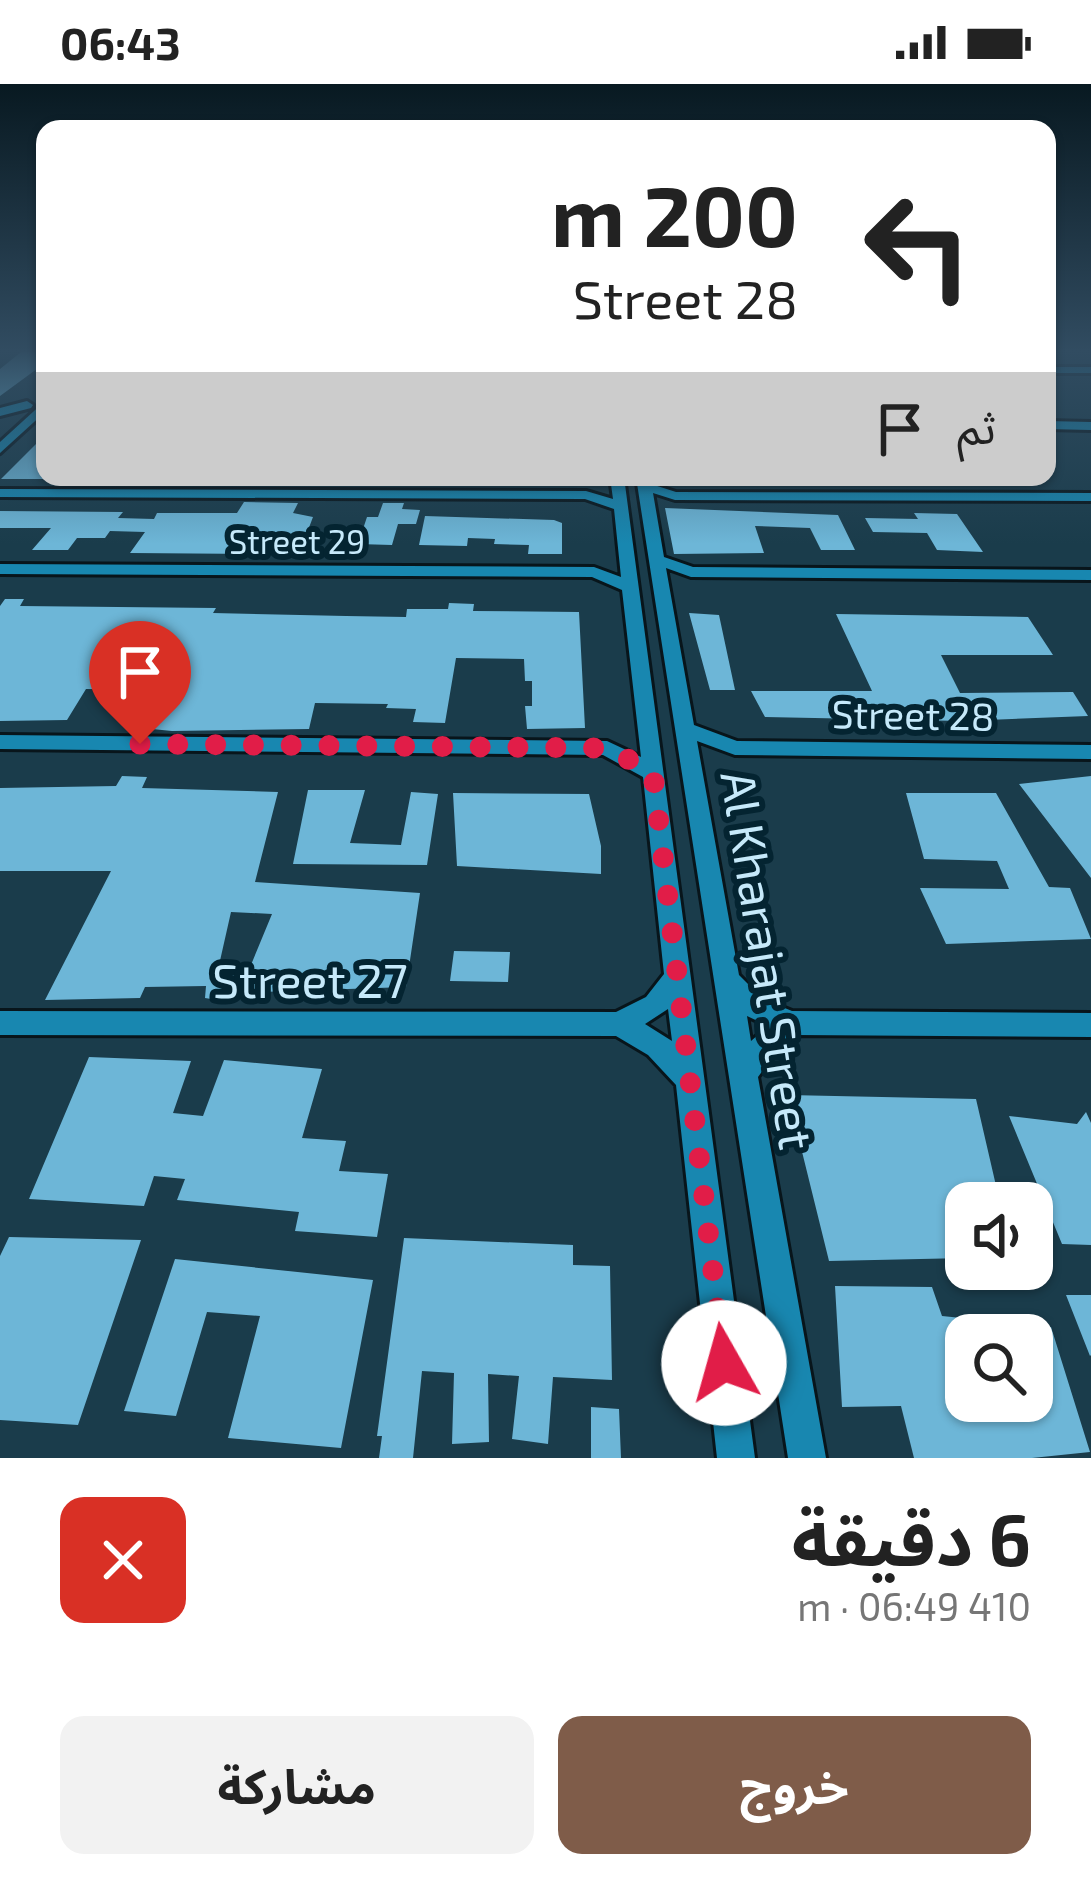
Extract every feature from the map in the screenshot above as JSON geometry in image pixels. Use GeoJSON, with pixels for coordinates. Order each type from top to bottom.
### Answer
{"type":"FeatureCollection","features":[{"type":"Feature","properties":{"kind":"street"},"geometry":{"type":"LineString","coordinates":[[5,429],[33,416]]}},
{"type":"Feature","properties":{"kind":"street"},"geometry":{"type":"LineString","coordinates":[[5,429],[33,416]]}},
{"type":"Feature","properties":{"kind":"street"},"geometry":{"type":"LineString","coordinates":[[1056,425],[1091,426]]}},
{"type":"Feature","properties":{"kind":"street"},"geometry":{"type":"LineString","coordinates":[[0,449],[5,429]]}},
{"type":"Feature","properties":{"kind":"street"},"geometry":{"type":"LineString","coordinates":[[0,493],[586,495],[632,489],[675,496],[1091,497]]}},
{"type":"Feature","properties":{"kind":"street","name":"Al Kharajat Street"},"geometry":{"type":"LineString","coordinates":[[632,489],[627,556],[630,587],[736,1458]]}},
{"type":"Feature","properties":{"kind":"street","name":"Al Kharajat Street"},"geometry":{"type":"LineString","coordinates":[[632,489],[656,559],[807,1458]]}},
{"type":"Feature","properties":{"kind":"street","name":"Street 29"},"geometry":{"type":"LineString","coordinates":[[594,572],[627,556]]}},
{"type":"Feature","properties":{"kind":"street"},"geometry":{"type":"LineString","coordinates":[[656,559],[691,572],[1091,574]]}},
{"type":"Feature","properties":{"kind":"street","name":"Street 29"},"geometry":{"type":"LineString","coordinates":[[0,569],[594,572],[630,587]]}},
{"type":"Feature","properties":{"kind":"street"},"geometry":{"type":"LineString","coordinates":[[661,587],[691,572]]}},
{"type":"Feature","properties":{"kind":"street"},"geometry":{"type":"LineString","coordinates":[[608,748],[646,719]]}},
{"type":"Feature","properties":{"kind":"street","name":"Street 28"},"geometry":{"type":"LineString","coordinates":[[686,729],[735,748],[1091,752]]}},
{"type":"Feature","properties":{"kind":"street"},"geometry":{"type":"LineString","coordinates":[[0,742],[608,748],[653,773]]}},
{"type":"Feature","properties":{"kind":"street"},"geometry":{"type":"LineString","coordinates":[[692,775],[735,748]]}},
{"type":"Feature","properties":{"kind":"street"},"geometry":{"type":"LineString","coordinates":[[619,1024],[655,1005],[678,976]]}},
{"type":"Feature","properties":{"kind":"street"},"geometry":{"type":"LineString","coordinates":[[728,980],[754,1006],[791,1023],[1091,1025]]}},
{"type":"Feature","properties":{"kind":"street","name":"Street 27"},"geometry":{"type":"LineString","coordinates":[[0,1023],[619,1024]]}},
{"type":"Feature","properties":{"kind":"street"},"geometry":{"type":"LineString","coordinates":[[742,1075],[764,1046],[791,1023]]}},
{"type":"Feature","properties":{"kind":"street"},"geometry":{"type":"LineString","coordinates":[[619,1024],[658,1046],[690,1079]]}},
{"type":"Feature","properties":{"kind":"shaded area"},"geometry":{"type":"Polygon","coordinates":[[[0,416],[36,416],[36,486],[1056,486],[1056,416],[1091,416],[1091,1458],[0,1458],[0,416]]]}},
{"type":"Feature","properties":{"kind":"building"},"geometry":{"type":"Polygon","coordinates":[[[36,444],[36,479],[1,479],[36,444]]]}},
{"type":"Feature","properties":{"kind":"building"},"geometry":{"type":"Polygon","coordinates":[[[244,502],[298,503],[293,513],[313,517],[302,546],[263,546],[259,554],[130,553],[145,532],[110,531],[105,538],[77,538],[68,550],[32,550],[51,528],[0,528],[0,511],[123,512],[118,518],[154,519],[157,513],[237,513],[244,502]]]}},
{"type":"Feature","properties":{"kind":"building"},"geometry":{"type":"Polygon","coordinates":[[[383,503],[404,503],[402,509],[420,510],[416,524],[398,524],[392,545],[358,544],[367,517],[378,517],[383,503]]]}},
{"type":"Feature","properties":{"kind":"building"},"geometry":{"type":"Polygon","coordinates":[[[665,508],[838,515],[855,550],[821,550],[810,528],[755,526],[764,553],[674,554],[665,508]]]}},
{"type":"Feature","properties":{"kind":"building"},"geometry":{"type":"Polygon","coordinates":[[[914,513],[957,514],[983,552],[937,550],[927,533],[873,532],[865,518],[918,519],[914,513]]]}},
{"type":"Feature","properties":{"kind":"building"},"geometry":{"type":"Polygon","coordinates":[[[425,516],[554,520],[562,523],[562,554],[528,554],[529,545],[494,544],[495,539],[468,538],[467,546],[419,545],[425,516]]]}},
{"type":"Feature","properties":{"kind":"building"},"geometry":{"type":"Polygon","coordinates":[[[5,599],[24,599],[20,606],[216,608],[213,613],[406,617],[407,609],[448,609],[449,603],[474,604],[473,611],[579,612],[585,728],[527,729],[525,706],[532,706],[532,681],[525,681],[524,659],[456,658],[445,723],[413,722],[416,709],[386,708],[388,704],[315,703],[309,729],[172,731],[132,727],[150,690],[86,689],[67,720],[0,721],[0,606],[5,599]]]}},
{"type":"Feature","properties":{"kind":"building"},"geometry":{"type":"Polygon","coordinates":[[[689,613],[719,615],[735,690],[710,690],[689,613]]]}},
{"type":"Feature","properties":{"kind":"building"},"geometry":{"type":"Polygon","coordinates":[[[836,614],[1028,617],[1053,655],[941,655],[960,693],[1073,692],[1088,716],[962,721],[765,717],[751,691],[872,691],[836,614]]]}},
{"type":"Feature","properties":{"kind":"building"},"geometry":{"type":"Polygon","coordinates":[[[122,776],[147,777],[142,788],[278,792],[255,882],[420,893],[406,987],[233,993],[230,1002],[205,998],[206,986],[145,987],[140,998],[45,1000],[111,871],[0,871],[0,788],[116,786],[122,776]],[[231,912],[217,974],[246,977],[272,914],[231,912]]]}},
{"type":"Feature","properties":{"kind":"building"},"geometry":{"type":"Polygon","coordinates":[[[1091,776],[1091,878],[1019,784],[1091,776]]]}},
{"type":"Feature","properties":{"kind":"building"},"geometry":{"type":"Polygon","coordinates":[[[308,790],[365,790],[350,843],[401,845],[411,792],[438,794],[427,865],[293,864],[308,790]]]}},
{"type":"Feature","properties":{"kind":"building"},"geometry":{"type":"Polygon","coordinates":[[[453,793],[589,794],[601,846],[601,874],[457,866],[453,793]]]}},
{"type":"Feature","properties":{"kind":"building"},"geometry":{"type":"Polygon","coordinates":[[[906,793],[996,793],[1049,887],[1070,888],[1091,939],[946,944],[920,888],[1009,889],[997,861],[924,859],[906,793]]]}},
{"type":"Feature","properties":{"kind":"building"},"geometry":{"type":"Polygon","coordinates":[[[454,951],[510,952],[508,982],[450,981],[454,951]]]}},
{"type":"Feature","properties":{"kind":"building"},"geometry":{"type":"Polygon","coordinates":[[[89,1057],[191,1061],[173,1113],[203,1116],[224,1060],[322,1069],[302,1138],[346,1141],[339,1171],[388,1174],[377,1237],[295,1231],[299,1212],[177,1200],[185,1179],[154,1176],[144,1206],[29,1199],[89,1057]]]}},
{"type":"Feature","properties":{"kind":"building"},"geometry":{"type":"Polygon","coordinates":[[[788,1095],[976,1099],[995,1182],[945,1182],[945,1258],[829,1261],[788,1095]]]}},
{"type":"Feature","properties":{"kind":"building"},"geometry":{"type":"Polygon","coordinates":[[[1086,1112],[1091,1123],[1091,1245],[1062,1244],[1053,1222],[1053,1182],[1036,1182],[1009,1116],[1077,1124],[1086,1112]]]}},
{"type":"Feature","properties":{"kind":"building"},"geometry":{"type":"Polygon","coordinates":[[[9,1237],[141,1240],[78,1425],[0,1420],[0,1256],[9,1237]]]}},
{"type":"Feature","properties":{"kind":"building"},"geometry":{"type":"Polygon","coordinates":[[[404,1238],[573,1245],[573,1265],[610,1266],[612,1380],[553,1377],[548,1444],[512,1439],[519,1376],[488,1374],[489,1442],[452,1444],[454,1373],[422,1371],[413,1458],[379,1458],[382,1436],[377,1436],[404,1238]]]}},
{"type":"Feature","properties":{"kind":"building"},"geometry":{"type":"Polygon","coordinates":[[[175,1259],[373,1280],[341,1448],[228,1438],[260,1316],[207,1312],[176,1416],[124,1411],[175,1259]]]}},
{"type":"Feature","properties":{"kind":"building"},"geometry":{"type":"Polygon","coordinates":[[[835,1286],[932,1287],[945,1316],[945,1422],[1053,1422],[1053,1333],[1090,1452],[1032,1458],[914,1458],[901,1406],[842,1407],[835,1286]]]}},
{"type":"Feature","properties":{"kind":"building"},"geometry":{"type":"Polygon","coordinates":[[[1066,1295],[1091,1295],[1090,1356],[1066,1295]]]}},
{"type":"Feature","properties":{"kind":"building"},"geometry":{"type":"Polygon","coordinates":[[[591,1407],[619,1409],[621,1458],[591,1458],[591,1407]]]}},
{"type":"Feature","properties":{"kind":"route"},"geometry":{"type":"LineString","coordinates":[[140,744],[608,748],[653,773],[724,1363]]}}]}
